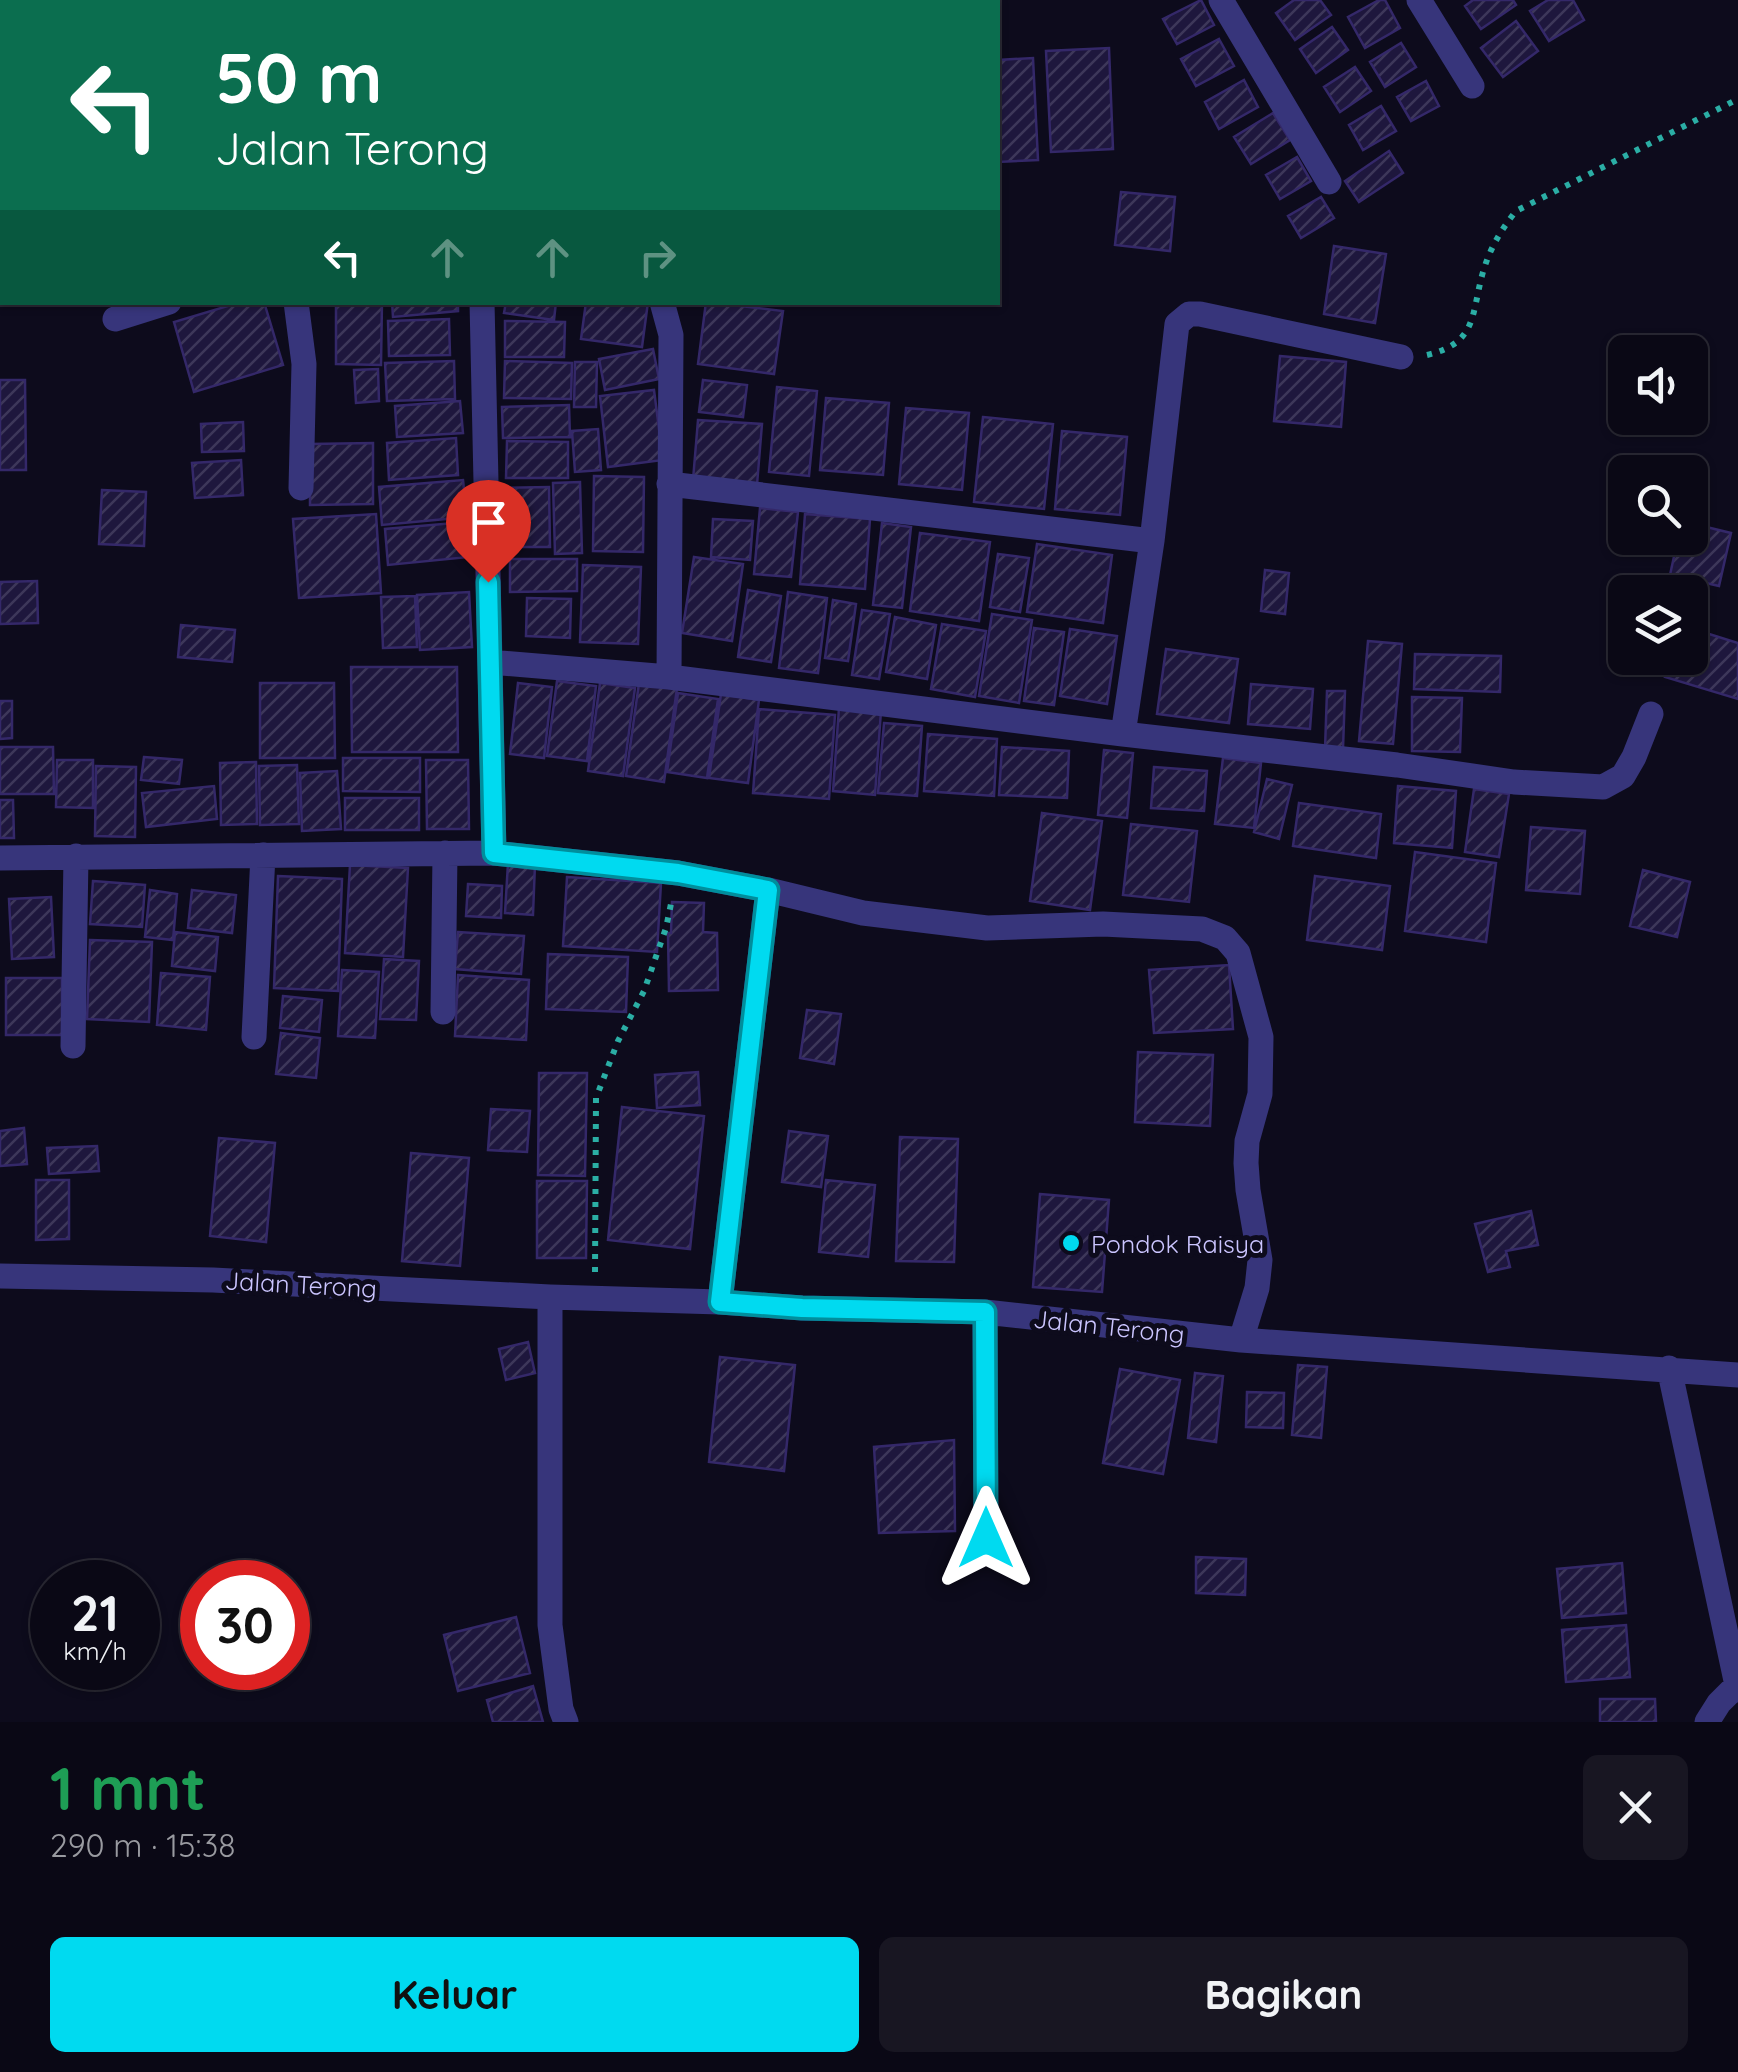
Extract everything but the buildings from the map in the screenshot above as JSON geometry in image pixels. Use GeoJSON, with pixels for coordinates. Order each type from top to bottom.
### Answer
{"type":"FeatureCollection","features":[{"type":"Feature","properties":{"kind":"street"},"geometry":{"type":"LineString","coordinates":[[1221,0],[1329,182]]}},
{"type":"Feature","properties":{"kind":"street"},"geometry":{"type":"LineString","coordinates":[[1419,0],[1472,86]]}},
{"type":"Feature","properties":{"kind":"street"},"geometry":{"type":"LineString","coordinates":[[115,319],[159,305]]}},
{"type":"Feature","properties":{"kind":"street"},"geometry":{"type":"LineString","coordinates":[[296,305],[304,364],[302,488]]}},
{"type":"Feature","properties":{"kind":"street"},"geometry":{"type":"LineString","coordinates":[[482,305],[494,853]]}},
{"type":"Feature","properties":{"kind":"street"},"geometry":{"type":"LineString","coordinates":[[663,305],[671,335],[668,677]]}},
{"type":"Feature","properties":{"kind":"street"},"geometry":{"type":"LineString","coordinates":[[1123,734],[1152,541],[1177,324],[1190,314],[1200,314],[1401,357]]}},
{"type":"Feature","properties":{"kind":"street"},"geometry":{"type":"LineString","coordinates":[[669,484],[1152,541]]}},
{"type":"Feature","properties":{"kind":"street"},"geometry":{"type":"LineString","coordinates":[[490,662],[668,677],[1514,782],[1603,787],[1623,776],[1651,714]]}},
{"type":"Feature","properties":{"kind":"street"},"geometry":{"type":"LineString","coordinates":[[443,1012],[445,853]]}},
{"type":"Feature","properties":{"kind":"street"},"geometry":{"type":"LineString","coordinates":[[0,858],[494,853],[678,873],[863,913],[987,928],[1102,924],[1202,929],[1224,938],[1238,953],[1261,1037],[1260,1094],[1247,1141],[1246,1163],[1260,1260],[1257,1288],[1242,1340]]}},
{"type":"Feature","properties":{"kind":"street"},"geometry":{"type":"LineString","coordinates":[[254,1037],[263,855]]}},
{"type":"Feature","properties":{"kind":"street"},"geometry":{"type":"LineString","coordinates":[[73,1046],[76,856]]}},
{"type":"Feature","properties":{"kind":"street"},"geometry":{"type":"LineString","coordinates":[[720,1302],[768,890]]}},
{"type":"Feature","properties":{"kind":"street","name":"Jalan Terong"},"geometry":{"type":"LineString","coordinates":[[0,1276],[213,1280],[802,1308],[985,1312],[1242,1340],[1738,1375]]}},
{"type":"Feature","properties":{"kind":"street"},"geometry":{"type":"LineString","coordinates":[[550,1297],[550,1625],[566,1722]]}},
{"type":"Feature","properties":{"kind":"street"},"geometry":{"type":"LineString","coordinates":[[985,1312],[986,1538]]}},
{"type":"Feature","properties":{"kind":"street"},"geometry":{"type":"LineString","coordinates":[[1669,1368],[1738,1687],[1718,1703],[1707,1722]]}},
{"type":"Feature","properties":{"kind":"path"},"geometry":{"type":"LineString","coordinates":[[1401,357],[1443,350],[1455,344],[1472,325],[1483,271],[1496,238],[1516,211],[1738,99]]}},
{"type":"Feature","properties":{"kind":"path"},"geometry":{"type":"LineString","coordinates":[[594,1298],[596,1098],[618,1041],[644,991],[666,928],[678,873]]}},
{"type":"Feature","properties":{"kind":"place","name":"Pondok Raisya"},"geometry":{"type":"Point","coordinates":[1071,1243]}},
{"type":"Feature","properties":{"kind":"route"},"geometry":{"type":"LineString","coordinates":[[488,582],[494,853],[678,873],[768,890],[720,1302],[985,1312],[986,1538]]}}]}
